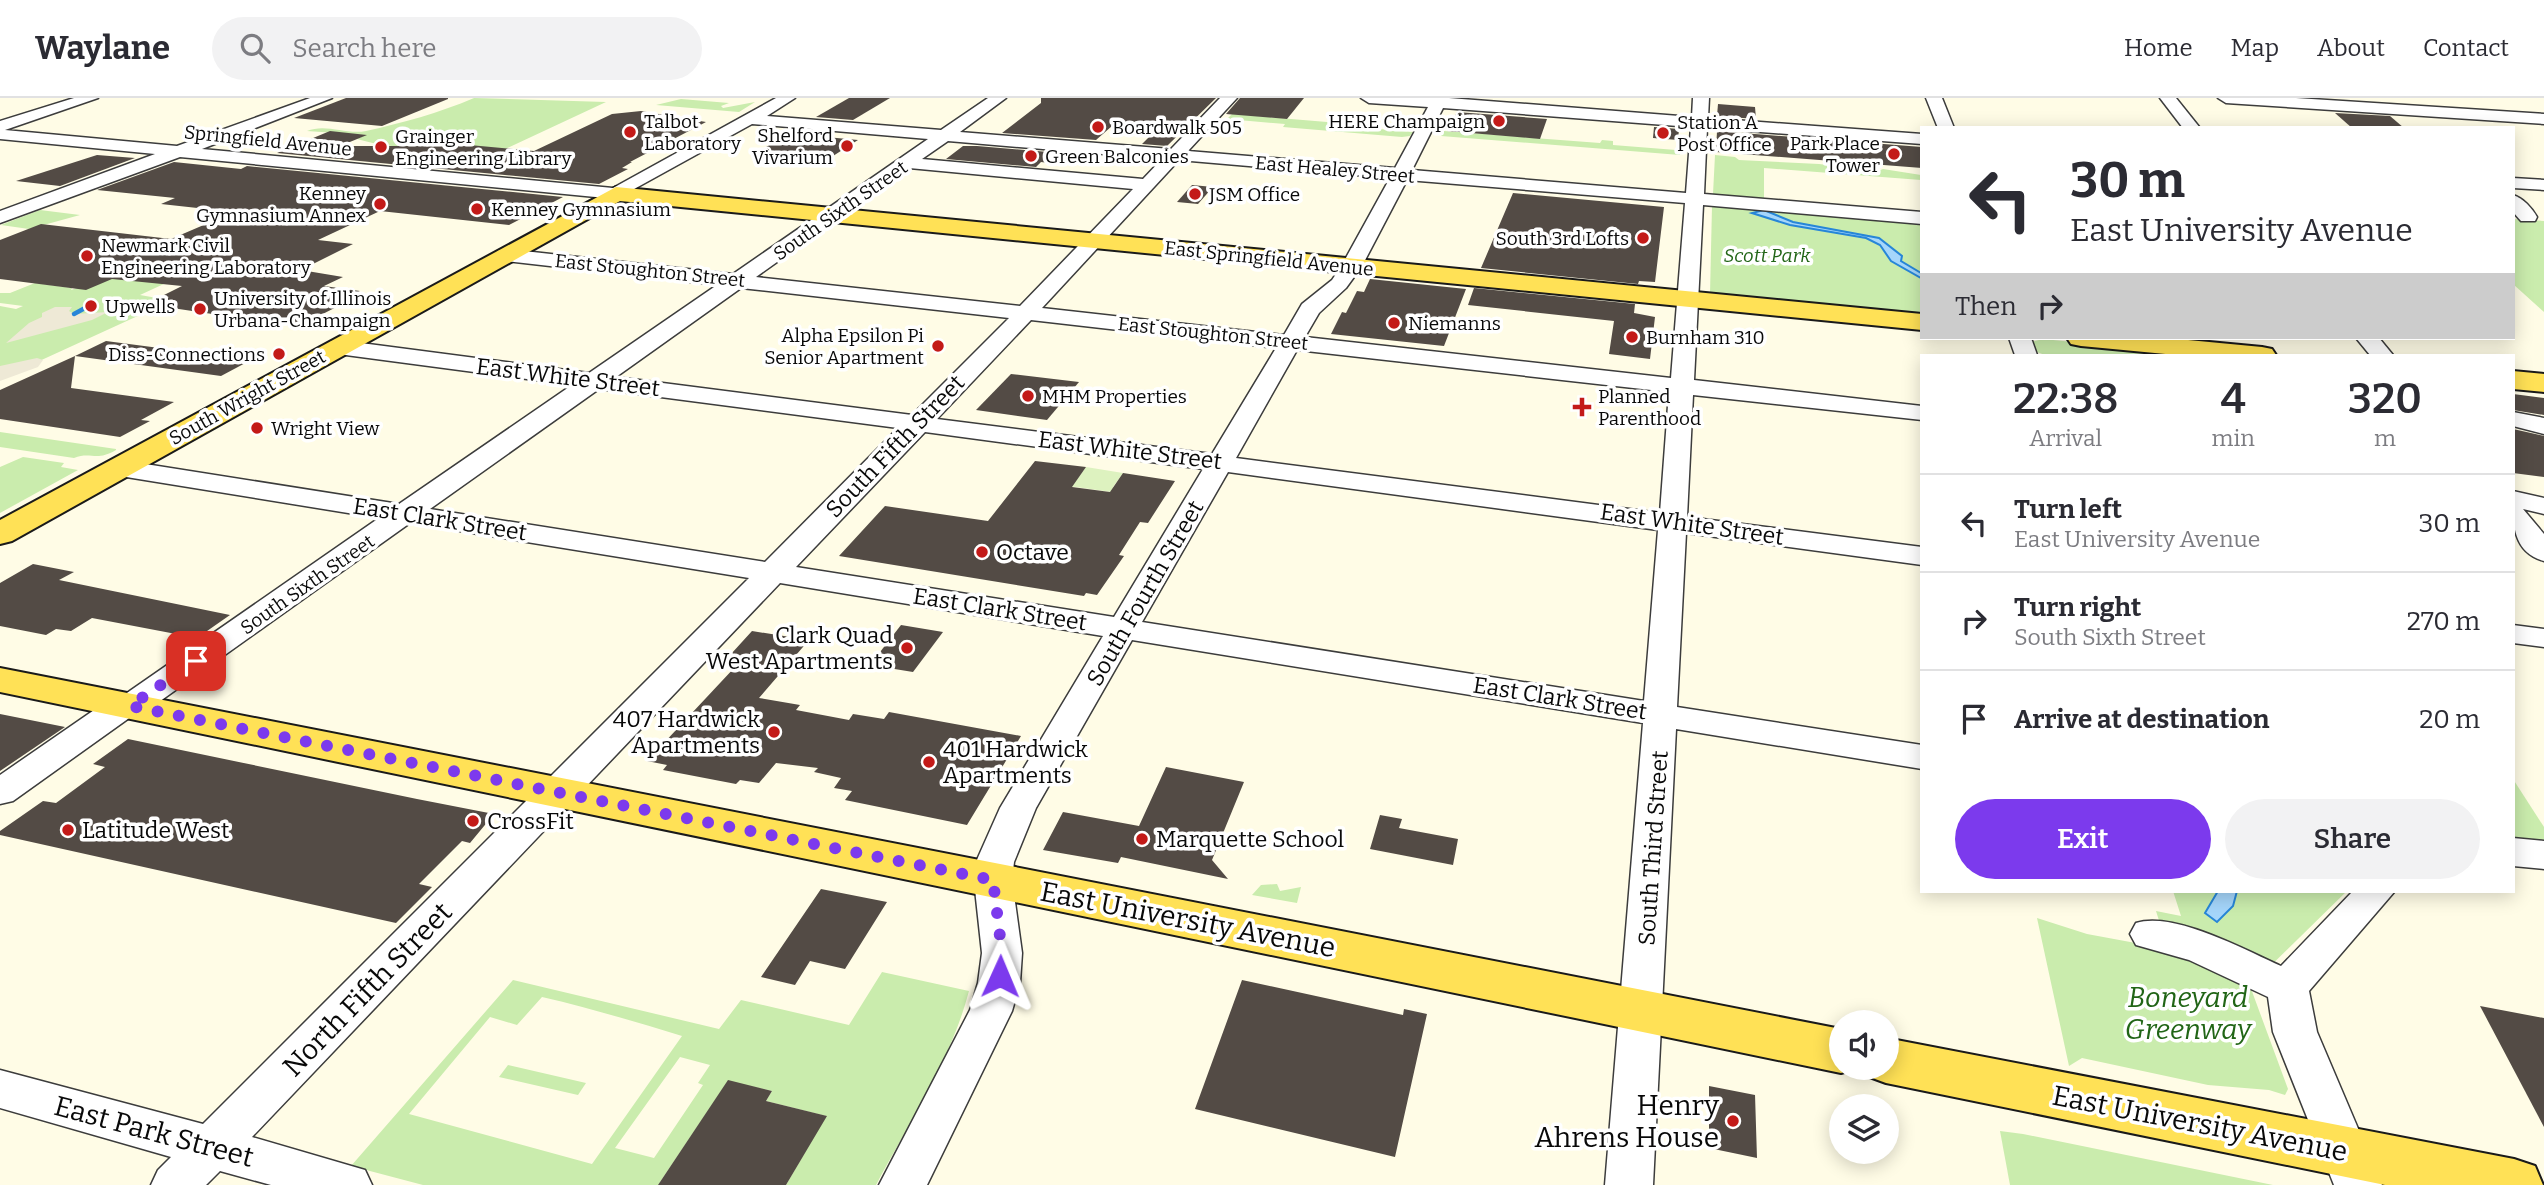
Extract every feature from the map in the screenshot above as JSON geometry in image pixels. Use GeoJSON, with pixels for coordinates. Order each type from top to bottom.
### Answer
{"type":"FeatureCollection","features":[{"type":"Feature","properties":{"kind":"main road","name":"East Springfield Avenue"},"geometry":{"type":"LineString","coordinates":[[616,194],[1920,322]]}},
{"type":"Feature","properties":{"kind":"main road","name":"South Wright Street"},"geometry":{"type":"LineString","coordinates":[[0,534],[616,194]]}},
{"type":"Feature","properties":{"kind":"main road"},"geometry":{"type":"LineString","coordinates":[[2102,340],[2251,354]]}},
{"type":"Feature","properties":{"kind":"main road"},"geometry":{"type":"LineString","coordinates":[[2515,380],[2544,383]]}},
{"type":"Feature","properties":{"kind":"main road","name":"East University Avenue"},"geometry":{"type":"LineString","coordinates":[[0,680],[1829,1049]]}},
{"type":"Feature","properties":{"kind":"main road","name":"East University Avenue"},"geometry":{"type":"LineString","coordinates":[[1899,1063],[2352,1169],[2514,1185]]}},
{"type":"Feature","properties":{"kind":"street"},"geometry":{"type":"LineString","coordinates":[[0,127],[90,98]]}},
{"type":"Feature","properties":{"kind":"street"},"geometry":{"type":"LineString","coordinates":[[0,217],[324,98]]}},
{"type":"Feature","properties":{"kind":"street","name":"South Wright Street"},"geometry":{"type":"LineString","coordinates":[[616,194],[788,98]]}},
{"type":"Feature","properties":{"kind":"street","name":"South Sixth Street"},"geometry":{"type":"LineString","coordinates":[[0,792],[407,514],[998,98]]}},
{"type":"Feature","properties":{"kind":"street","name":"South Fifth Street"},"geometry":{"type":"LineString","coordinates":[[559,792],[1095,242],[1229,98]]}},
{"type":"Feature","properties":{"kind":"street"},"geometry":{"type":"LineString","coordinates":[[1369,98],[1440,101],[1920,139]]}},
{"type":"Feature","properties":{"kind":"street","name":"South Third Street"},"geometry":{"type":"LineString","coordinates":[[1629,1185],[1701,98]]}},
{"type":"Feature","properties":{"kind":"street"},"geometry":{"type":"LineString","coordinates":[[1934,98],[1945,126]]}},
{"type":"Feature","properties":{"kind":"street"},"geometry":{"type":"LineString","coordinates":[[2168,98],[2190,126]]}},
{"type":"Feature","properties":{"kind":"street"},"geometry":{"type":"LineString","coordinates":[[2226,98],[2544,119]]}},
{"type":"Feature","properties":{"kind":"street"},"geometry":{"type":"LineString","coordinates":[[2398,98],[2431,126]]}},
{"type":"Feature","properties":{"kind":"street","name":"South Fourth Street"},"geometry":{"type":"LineString","coordinates":[[993,880],[995,862],[1018,808],[1310,309],[1339,284],[1352,266],[1440,101]]}},
{"type":"Feature","properties":{"kind":"street","name":"East Healey Street"},"geometry":{"type":"LineString","coordinates":[[749,119],[1920,218]]}},
{"type":"Feature","properties":{"kind":"street","name":"Springfield Avenue"},"geometry":{"type":"LineString","coordinates":[[0,134],[616,194]]}},
{"type":"Feature","properties":{"kind":"street"},"geometry":{"type":"LineString","coordinates":[[907,163],[1150,185]]}},
{"type":"Feature","properties":{"kind":"street"},"geometry":{"type":"LineString","coordinates":[[2515,183],[2544,185]]}},
{"type":"Feature","properties":{"kind":"street"},"geometry":{"type":"LineString","coordinates":[[0,199],[38,203]]}},
{"type":"Feature","properties":{"kind":"street"},"geometry":{"type":"LineString","coordinates":[[2515,203],[2528,217]]}},
{"type":"Feature","properties":{"kind":"street","name":"East Stoughton Street"},"geometry":{"type":"LineString","coordinates":[[505,254],[1920,413]]}},
{"type":"Feature","properties":{"kind":"street"},"geometry":{"type":"LineString","coordinates":[[2369,340],[2381,354]]}},
{"type":"Feature","properties":{"kind":"street","name":"East White Street"},"geometry":{"type":"LineString","coordinates":[[338,347],[1920,556]]}},
{"type":"Feature","properties":{"kind":"street"},"geometry":{"type":"LineString","coordinates":[[2515,419],[2544,426]]}},
{"type":"Feature","properties":{"kind":"street","name":"East Clark Street"},"geometry":{"type":"LineString","coordinates":[[120,468],[1920,757]]}},
{"type":"Feature","properties":{"kind":"street"},"geometry":{"type":"LineString","coordinates":[[2515,499],[2544,506]]}},
{"type":"Feature","properties":{"kind":"street"},"geometry":{"type":"LineString","coordinates":[[2515,517],[2544,552]]}},
{"type":"Feature","properties":{"kind":"street"},"geometry":{"type":"LineString","coordinates":[[2515,634],[2544,638]]}},
{"type":"Feature","properties":{"kind":"street","name":"North Fifth Street"},"geometry":{"type":"LineString","coordinates":[[175,1185],[559,792]]}},
{"type":"Feature","properties":{"kind":"street"},"geometry":{"type":"LineString","coordinates":[[2515,852],[2544,855]]}},
{"type":"Feature","properties":{"kind":"street"},"geometry":{"type":"LineString","coordinates":[[903,1185],[991,1011],[999,984],[1002,953],[993,880]]}},
{"type":"Feature","properties":{"kind":"street"},"geometry":{"type":"LineString","coordinates":[[2287,987],[2374,893]]}},
{"type":"Feature","properties":{"kind":"street"},"geometry":{"type":"LineString","coordinates":[[2150,934],[2200,948],[2287,987]]}},
{"type":"Feature","properties":{"kind":"street"},"geometry":{"type":"LineString","coordinates":[[2287,987],[2295,1032],[2352,1169]]}},
{"type":"Feature","properties":{"kind":"street","name":"East Park Street"},"geometry":{"type":"LineString","coordinates":[[0,1088],[348,1185]]}},
{"type":"Feature","properties":{"kind":"green space"},"geometry":{"type":"Polygon","coordinates":[[[474,98],[606,102],[501,151],[437,142],[418,146],[376,144],[357,139],[365,135],[307,131],[321,128],[366,131],[420,117],[474,98]]]}},
{"type":"Feature","properties":{"kind":"green space"},"geometry":{"type":"Polygon","coordinates":[[[681,99],[729,103],[721,106],[723,108],[755,102],[739,112],[656,105],[681,99]]]}},
{"type":"Feature","properties":{"kind":"green space"},"geometry":{"type":"Polygon","coordinates":[[[1232,114],[1413,132],[1410,136],[1402,137],[1283,127],[1285,124],[1227,119],[1232,114]]]}},
{"type":"Feature","properties":{"kind":"green space"},"geometry":{"type":"Polygon","coordinates":[[[1444,131],[1600,143],[1602,140],[1613,141],[1613,145],[1676,150],[1682,147],[1680,155],[1441,136],[1444,131]]]}},
{"type":"Feature","properties":{"kind":"green space"},"geometry":{"type":"Polygon","coordinates":[[[1715,155],[1735,157],[1739,160],[1819,164],[1878,171],[1883,169],[1920,175],[1920,180],[1764,168],[1764,199],[1713,194],[1715,155]]]}},
{"type":"Feature","properties":{"kind":"green space","name":"Scott Park"},"geometry":{"type":"Polygon","coordinates":[[[1712,206],[1920,225],[1920,315],[1710,294],[1712,206]]]}},
{"type":"Feature","properties":{"kind":"green space"},"geometry":{"type":"Polygon","coordinates":[[[40,210],[80,215],[29,229],[1,225],[40,210]]]}},
{"type":"Feature","properties":{"kind":"green space"},"geometry":{"type":"Polygon","coordinates":[[[2515,219],[2544,221],[2544,312],[2515,286],[2515,219]]]}},
{"type":"Feature","properties":{"kind":"green space"},"geometry":{"type":"Polygon","coordinates":[[[246,246],[140,295],[157,298],[139,306],[153,309],[0,379],[0,306],[16,309],[23,306],[0,303],[0,293],[10,293],[35,283],[72,288],[71,290],[137,268],[246,246]]]}},
{"type":"Feature","properties":{"kind":"green space"},"geometry":{"type":"Polygon","coordinates":[[[2053,340],[2194,354],[2042,354],[2031,350],[2031,342],[2053,340]]]}},
{"type":"Feature","properties":{"kind":"green space"},"geometry":{"type":"Polygon","coordinates":[[[0,432],[116,450],[109,454],[74,458],[0,447],[0,432]]]}},
{"type":"Feature","properties":{"kind":"green space"},"geometry":{"type":"Polygon","coordinates":[[[23,457],[64,463],[61,467],[78,470],[0,513],[0,467],[23,457]]]}},
{"type":"Feature","properties":{"kind":"green space"},"geometry":{"type":"Polygon","coordinates":[[[1086,467],[1123,473],[1113,487],[1119,493],[1061,485],[1075,482],[1086,467]]]}},
{"type":"Feature","properties":{"kind":"green space"},"geometry":{"type":"Polygon","coordinates":[[[2515,782],[2544,827],[2544,845],[2515,840],[2515,782]]]}},
{"type":"Feature","properties":{"kind":"green space"},"geometry":{"type":"Polygon","coordinates":[[[1277,884],[1280,891],[1301,887],[1297,903],[1252,895],[1261,885],[1277,884]]]}},
{"type":"Feature","properties":{"kind":"green space","name":"Boneyard Greenway"},"geometry":{"type":"Polygon","coordinates":[[[2174,893],[2345,893],[2250,986],[2288,1089],[2285,1095],[2269,1090],[2208,1085],[2082,1058],[2069,1066],[2037,918],[2087,934],[2168,949],[2156,911],[2181,916],[2174,893]]]}},
{"type":"Feature","properties":{"kind":"green space"},"geometry":{"type":"Polygon","coordinates":[[[882,972],[969,991],[952,1042],[876,1185],[786,1185],[826,1116],[766,1101],[772,1091],[728,1081],[660,1182],[671,1185],[423,1185],[351,1166],[513,980],[719,1029],[741,1000],[849,1025],[882,972]],[[542,997],[517,1025],[490,1017],[409,1114],[592,1164],[682,1036],[542,997]],[[680,1057],[615,1148],[654,1158],[703,1085],[698,1083],[710,1065],[680,1057]]]}},
{"type":"Feature","properties":{"kind":"green space"},"geometry":{"type":"Polygon","coordinates":[[[508,1065],[586,1083],[578,1095],[499,1077],[508,1065]]]}},
{"type":"Feature","properties":{"kind":"green space"},"geometry":{"type":"Polygon","coordinates":[[[2000,1131],[2023,1134],[2273,1185],[2010,1185],[2000,1131]]]}},
{"type":"Feature","properties":{"kind":"shaded area"},"geometry":{"type":"Polygon","coordinates":[[[55,307],[72,307],[69,311],[74,314],[108,312],[92,320],[6,343],[29,323],[42,317],[42,313],[55,307]]]}},
{"type":"Feature","properties":{"kind":"shaded area"},"geometry":{"type":"Polygon","coordinates":[[[37,358],[43,360],[38,367],[0,381],[0,366],[37,358]]]}},
{"type":"Feature","properties":{"kind":"water"},"geometry":{"type":"Polygon","coordinates":[[[1764,210],[1793,222],[1879,238],[1902,256],[1901,261],[1920,272],[1920,277],[1891,261],[1880,245],[1866,238],[1790,225],[1752,213],[1764,210]]]}},
{"type":"Feature","properties":{"kind":"water"},"geometry":{"type":"Polygon","coordinates":[[[2217,893],[2236,893],[2233,906],[2217,922],[2205,913],[2217,893]]]}},
{"type":"Feature","properties":{"kind":"building"},"geometry":{"type":"Polygon","coordinates":[[[346,98],[448,99],[382,126],[294,118],[346,98]]]}},
{"type":"Feature","properties":{"kind":"building"},"geometry":{"type":"Polygon","coordinates":[[[849,98],[890,98],[853,120],[816,117],[849,98]]]}},
{"type":"Feature","properties":{"kind":"building"},"geometry":{"type":"Polygon","coordinates":[[[1041,98],[1216,98],[1167,146],[1142,144],[1156,130],[1112,126],[1096,140],[1002,133],[1041,103],[1041,98]]]}},
{"type":"Feature","properties":{"kind":"building"},"geometry":{"type":"Polygon","coordinates":[[[1240,98],[1304,98],[1287,119],[1226,114],[1240,98]]]}},
{"type":"Feature","properties":{"kind":"building"},"geometry":{"type":"Polygon","coordinates":[[[1718,104],[1755,107],[1756,119],[1717,116],[1718,104]]]}},
{"type":"Feature","properties":{"kind":"building"},"geometry":{"type":"Polygon","coordinates":[[[641,111],[706,122],[630,162],[622,168],[628,169],[599,184],[277,153],[330,131],[367,135],[340,146],[427,146],[437,142],[534,151],[612,114],[641,111]]]}},
{"type":"Feature","properties":{"kind":"building","name":"HERE Champaign"},"geometry":{"type":"Polygon","coordinates":[[[1457,112],[1547,119],[1540,139],[1447,131],[1457,112]]]}},
{"type":"Feature","properties":{"kind":"building"},"geometry":{"type":"Polygon","coordinates":[[[2335,113],[2390,116],[2402,126],[2350,126],[2335,113]]]}},
{"type":"Feature","properties":{"kind":"building","name":"Station A Post Office"},"geometry":{"type":"Polygon","coordinates":[[[1654,127],[1679,129],[1678,140],[1653,138],[1654,127]]]}},
{"type":"Feature","properties":{"kind":"building","name":"Shelford Vivarium"},"geometry":{"type":"Polygon","coordinates":[[[794,130],[832,133],[826,137],[858,140],[833,156],[761,150],[794,130]]]}},
{"type":"Feature","properties":{"kind":"building"},"geometry":{"type":"Polygon","coordinates":[[[1717,131],[1920,147],[1920,168],[1716,152],[1717,131]]]}},
{"type":"Feature","properties":{"kind":"building","name":"Green Balconies"},"geometry":{"type":"Polygon","coordinates":[[[963,146],[1060,153],[1049,163],[1041,162],[1036,167],[946,159],[963,146]]]}},
{"type":"Feature","properties":{"kind":"building"},"geometry":{"type":"Polygon","coordinates":[[[97,155],[135,158],[60,186],[16,181],[97,155]]]}},
{"type":"Feature","properties":{"kind":"building"},"geometry":{"type":"Polygon","coordinates":[[[174,162],[241,169],[247,166],[563,197],[509,225],[380,211],[318,240],[353,244],[301,270],[343,277],[324,286],[360,291],[355,293],[362,294],[305,323],[293,326],[152,305],[169,297],[162,296],[182,286],[112,279],[86,290],[0,279],[0,240],[41,224],[171,239],[234,212],[161,204],[175,198],[97,190],[174,162]]]}},
{"type":"Feature","properties":{"kind":"building","name":"JSM Office"},"geometry":{"type":"Polygon","coordinates":[[[1192,185],[1213,187],[1198,204],[1177,202],[1192,185]]]}},
{"type":"Feature","properties":{"kind":"building"},"geometry":{"type":"Polygon","coordinates":[[[1513,193],[1664,207],[1655,282],[1639,281],[1638,284],[1481,268],[1513,193]]]}},
{"type":"Feature","properties":{"kind":"building","name":"Niemanns"},"geometry":{"type":"Polygon","coordinates":[[[1370,279],[1466,289],[1444,346],[1331,334],[1342,312],[1346,313],[1357,291],[1364,292],[1370,279]]]}},
{"type":"Feature","properties":{"kind":"building","name":"Burnham 310"},"geometry":{"type":"Polygon","coordinates":[[[1474,288],[1635,304],[1634,313],[1655,317],[1650,359],[1609,354],[1614,321],[1468,305],[1474,288]]]}},
{"type":"Feature","properties":{"kind":"building"},"geometry":{"type":"Polygon","coordinates":[[[106,341],[251,360],[221,376],[75,356],[106,341]]]}},
{"type":"Feature","properties":{"kind":"building"},"geometry":{"type":"Polygon","coordinates":[[[75,356],[71,388],[174,402],[141,420],[150,421],[120,437],[0,419],[0,390],[75,356]]]}},
{"type":"Feature","properties":{"kind":"building","name":"MHM Properties"},"geometry":{"type":"Polygon","coordinates":[[[1011,374],[1079,382],[1047,420],[976,410],[1011,374]]]}},
{"type":"Feature","properties":{"kind":"building"},"geometry":{"type":"Polygon","coordinates":[[[2515,394],[2544,398],[2544,415],[2515,410],[2515,394]]]}},
{"type":"Feature","properties":{"kind":"building"},"geometry":{"type":"Polygon","coordinates":[[[2515,429],[2544,436],[2544,477],[2515,473],[2515,429]]]}},
{"type":"Feature","properties":{"kind":"building","name":"Octave"},"geometry":{"type":"Polygon","coordinates":[[[1035,461],[1086,467],[1072,487],[1110,492],[1123,473],[1175,481],[1148,523],[1140,522],[1119,555],[1124,556],[1097,595],[1086,593],[1084,596],[839,556],[885,506],[988,521],[1035,461]]]}},
{"type":"Feature","properties":{"kind":"building"},"geometry":{"type":"Polygon","coordinates":[[[33,564],[74,572],[59,580],[230,615],[197,638],[92,618],[71,631],[56,629],[46,635],[0,626],[0,583],[33,564]]]}},
{"type":"Feature","properties":{"kind":"building","name":"Clark Quad West Apartments"},"geometry":{"type":"Polygon","coordinates":[[[901,625],[943,632],[913,672],[870,665],[901,625]]]}},
{"type":"Feature","properties":{"kind":"building"},"geometry":{"type":"Polygon","coordinates":[[[752,631],[809,640],[759,698],[800,705],[796,710],[849,720],[853,714],[884,719],[889,712],[1021,736],[967,825],[845,800],[852,791],[834,788],[841,778],[814,772],[818,768],[776,763],[759,783],[740,780],[736,784],[663,770],[667,765],[647,761],[735,667],[721,665],[752,631]]]}},
{"type":"Feature","properties":{"kind":"building"},"geometry":{"type":"Polygon","coordinates":[[[0,714],[65,727],[0,771],[0,714]]]}},
{"type":"Feature","properties":{"kind":"building","name":"Latitude West"},"geometry":{"type":"Polygon","coordinates":[[[128,739],[494,814],[470,843],[462,841],[419,884],[432,887],[396,923],[0,835],[0,831],[43,801],[56,803],[105,767],[93,764],[128,739]]]}},
{"type":"Feature","properties":{"kind":"building"},"geometry":{"type":"Polygon","coordinates":[[[1166,767],[1244,782],[1212,860],[1228,879],[1121,857],[1118,863],[1043,850],[1063,812],[1139,826],[1166,767]]]}},
{"type":"Feature","properties":{"kind":"building"},"geometry":{"type":"Polygon","coordinates":[[[1380,815],[1402,819],[1399,828],[1458,839],[1453,865],[1370,849],[1380,815]]]}},
{"type":"Feature","properties":{"kind":"building"},"geometry":{"type":"Polygon","coordinates":[[[821,889],[887,902],[845,969],[810,961],[795,985],[761,977],[821,889]]]}},
{"type":"Feature","properties":{"kind":"building"},"geometry":{"type":"Polygon","coordinates":[[[1242,980],[1403,1015],[1404,1009],[1427,1014],[1395,1157],[1195,1109],[1242,980]]]}},
{"type":"Feature","properties":{"kind":"building"},"geometry":{"type":"Polygon","coordinates":[[[2480,1006],[2544,1018],[2544,1127],[2480,1006]]]}},
{"type":"Feature","properties":{"kind":"building"},"geometry":{"type":"Polygon","coordinates":[[[728,1080],[772,1091],[766,1101],[827,1116],[786,1185],[658,1185],[728,1080]]]}},
{"type":"Feature","properties":{"kind":"building","name":"Henry Ahrens House"},"geometry":{"type":"Polygon","coordinates":[[[1709,1086],[1755,1095],[1757,1158],[1709,1148],[1709,1086]]]}},
{"type":"Feature","properties":{"kind":"waterway"},"geometry":{"type":"LineString","coordinates":[[74,314],[85,308]]}},
{"type":"Feature","properties":{"kind":"place","name":"HERE Champaign"},"geometry":{"type":"Point","coordinates":[1499,121]}},
{"type":"Feature","properties":{"kind":"place","name":"Boardwalk 505"},"geometry":{"type":"Point","coordinates":[1098,127]}},
{"type":"Feature","properties":{"kind":"place","name":"Talbot Laboratory"},"geometry":{"type":"Point","coordinates":[630,132]}},
{"type":"Feature","properties":{"kind":"place","name":"Station A Post Office"},"geometry":{"type":"Point","coordinates":[1663,133]}},
{"type":"Feature","properties":{"kind":"place","name":"Shelford Vivarium"},"geometry":{"type":"Point","coordinates":[847,146]}},
{"type":"Feature","properties":{"kind":"place","name":"Grainger Engineering Library"},"geometry":{"type":"Point","coordinates":[381,147]}},
{"type":"Feature","properties":{"kind":"place","name":"Park Place Tower"},"geometry":{"type":"Point","coordinates":[1894,154]}},
{"type":"Feature","properties":{"kind":"place","name":"Green Balconies"},"geometry":{"type":"Point","coordinates":[1031,156]}},
{"type":"Feature","properties":{"kind":"place","name":"JSM Office"},"geometry":{"type":"Point","coordinates":[1195,194]}},
{"type":"Feature","properties":{"kind":"place","name":"Kenney Gymnasium Annex"},"geometry":{"type":"Point","coordinates":[380,204]}},
{"type":"Feature","properties":{"kind":"place","name":"Kenney Gymnasium"},"geometry":{"type":"Point","coordinates":[477,209]}},
{"type":"Feature","properties":{"kind":"place","name":"South 3rd Lofts"},"geometry":{"type":"Point","coordinates":[1643,238]}},
{"type":"Feature","properties":{"kind":"place","name":"Newmark Civil Engineering Laboratory"},"geometry":{"type":"Point","coordinates":[87,256]}},
{"type":"Feature","properties":{"kind":"place","name":"Upwells"},"geometry":{"type":"Point","coordinates":[91,306]}},
{"type":"Feature","properties":{"kind":"place","name":"University of Illinois Urbana-Champaign"},"geometry":{"type":"Point","coordinates":[200,309]}},
{"type":"Feature","properties":{"kind":"place","name":"Niemanns"},"geometry":{"type":"Point","coordinates":[1394,323]}},
{"type":"Feature","properties":{"kind":"place","name":"Burnham 310"},"geometry":{"type":"Point","coordinates":[1632,337]}},
{"type":"Feature","properties":{"kind":"place","name":"Alpha Epsilon Pi Senior Apartment"},"geometry":{"type":"Point","coordinates":[938,346]}},
{"type":"Feature","properties":{"kind":"place","name":"Diss-Connections"},"geometry":{"type":"Point","coordinates":[279,354]}},
{"type":"Feature","properties":{"kind":"place","name":"MHM Properties"},"geometry":{"type":"Point","coordinates":[1028,396]}},
{"type":"Feature","properties":{"kind":"place","name":"Planned Parenthood"},"geometry":{"type":"Point","coordinates":[1582,407]}},
{"type":"Feature","properties":{"kind":"place","name":"Wright View"},"geometry":{"type":"Point","coordinates":[257,428]}},
{"type":"Feature","properties":{"kind":"place","name":"Octave"},"geometry":{"type":"Point","coordinates":[982,552]}},
{"type":"Feature","properties":{"kind":"place","name":"Clark Quad West Apartments"},"geometry":{"type":"Point","coordinates":[907,648]}},
{"type":"Feature","properties":{"kind":"place","name":"407 Hardwick Apartments"},"geometry":{"type":"Point","coordinates":[774,732]}},
{"type":"Feature","properties":{"kind":"place","name":"401 Hardwick Apartments"},"geometry":{"type":"Point","coordinates":[929,762]}},
{"type":"Feature","properties":{"kind":"place","name":"CrossFit"},"geometry":{"type":"Point","coordinates":[473,821]}},
{"type":"Feature","properties":{"kind":"place","name":"Latitude West"},"geometry":{"type":"Point","coordinates":[68,830]}},
{"type":"Feature","properties":{"kind":"place","name":"Marquette School"},"geometry":{"type":"Point","coordinates":[1142,839]}},
{"type":"Feature","properties":{"kind":"place","name":"Henry Ahrens House"},"geometry":{"type":"Point","coordinates":[1733,1121]}},
{"type":"Feature","properties":{"kind":"route"},"geometry":{"type":"LineString","coordinates":[[196,661],[130,706],[993,880],[1002,953],[1000,976]]}}]}
